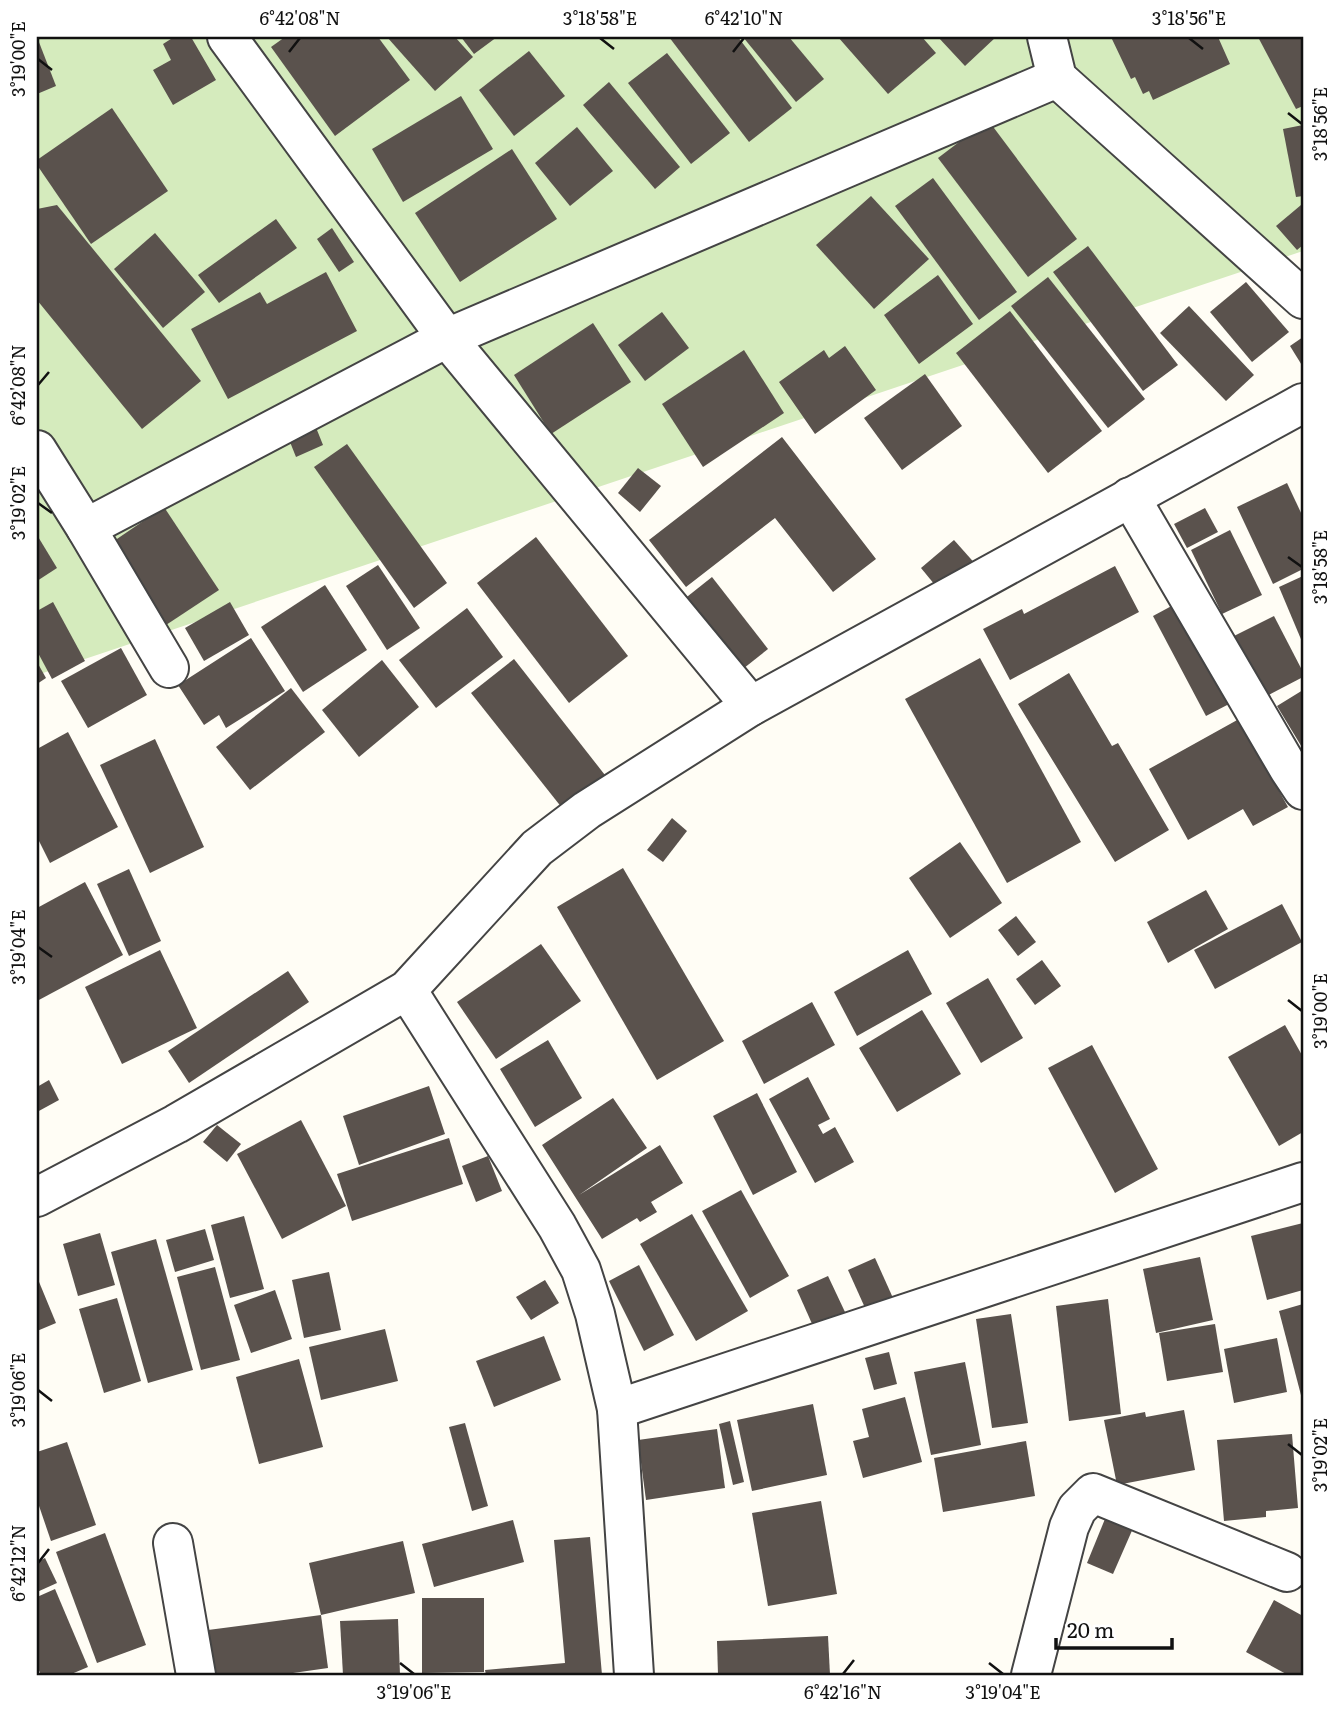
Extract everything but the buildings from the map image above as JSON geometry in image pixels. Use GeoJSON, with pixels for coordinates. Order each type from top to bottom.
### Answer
{"type":"FeatureCollection","features":[{"type":"Feature","properties":{"kind":"street"},"geometry":{"type":"LineString","coordinates":[[227,37],[447,338],[751,706]]}},
{"type":"Feature","properties":{"kind":"street"},"geometry":{"type":"LineString","coordinates":[[1047,37],[1057,78],[1303,299]]}},
{"type":"Feature","properties":{"kind":"street"},"geometry":{"type":"LineString","coordinates":[[86,528],[447,338],[1057,78]]}},
{"type":"Feature","properties":{"kind":"street"},"geometry":{"type":"LineString","coordinates":[[39,1189],[176,1124],[407,990],[537,848],[587,810],[751,706],[1303,403]]}},
{"type":"Feature","properties":{"kind":"street"},"geometry":{"type":"LineString","coordinates":[[37,450],[169,668]]}},
{"type":"Feature","properties":{"kind":"street"},"geometry":{"type":"LineString","coordinates":[[1130,497],[1303,790]]}},
{"type":"Feature","properties":{"kind":"street"},"geometry":{"type":"LineString","coordinates":[[407,990],[557,1226],[581,1270],[595,1314],[617,1409],[634,1675]]}},
{"type":"Feature","properties":{"kind":"street"},"geometry":{"type":"LineString","coordinates":[[617,1409],[1303,1182]]}},
{"type":"Feature","properties":{"kind":"street"},"geometry":{"type":"LineString","coordinates":[[1031,1675],[1069,1527],[1077,1509],[1093,1493],[1287,1572]]}},
{"type":"Feature","properties":{"kind":"street"},"geometry":{"type":"LineString","coordinates":[[173,1543],[196,1675]]}},
{"type":"Feature","properties":{"kind":"green space"},"geometry":{"type":"Polygon","coordinates":[[[37,37],[1303,37],[1303,251],[37,675],[37,37]]]}}]}
